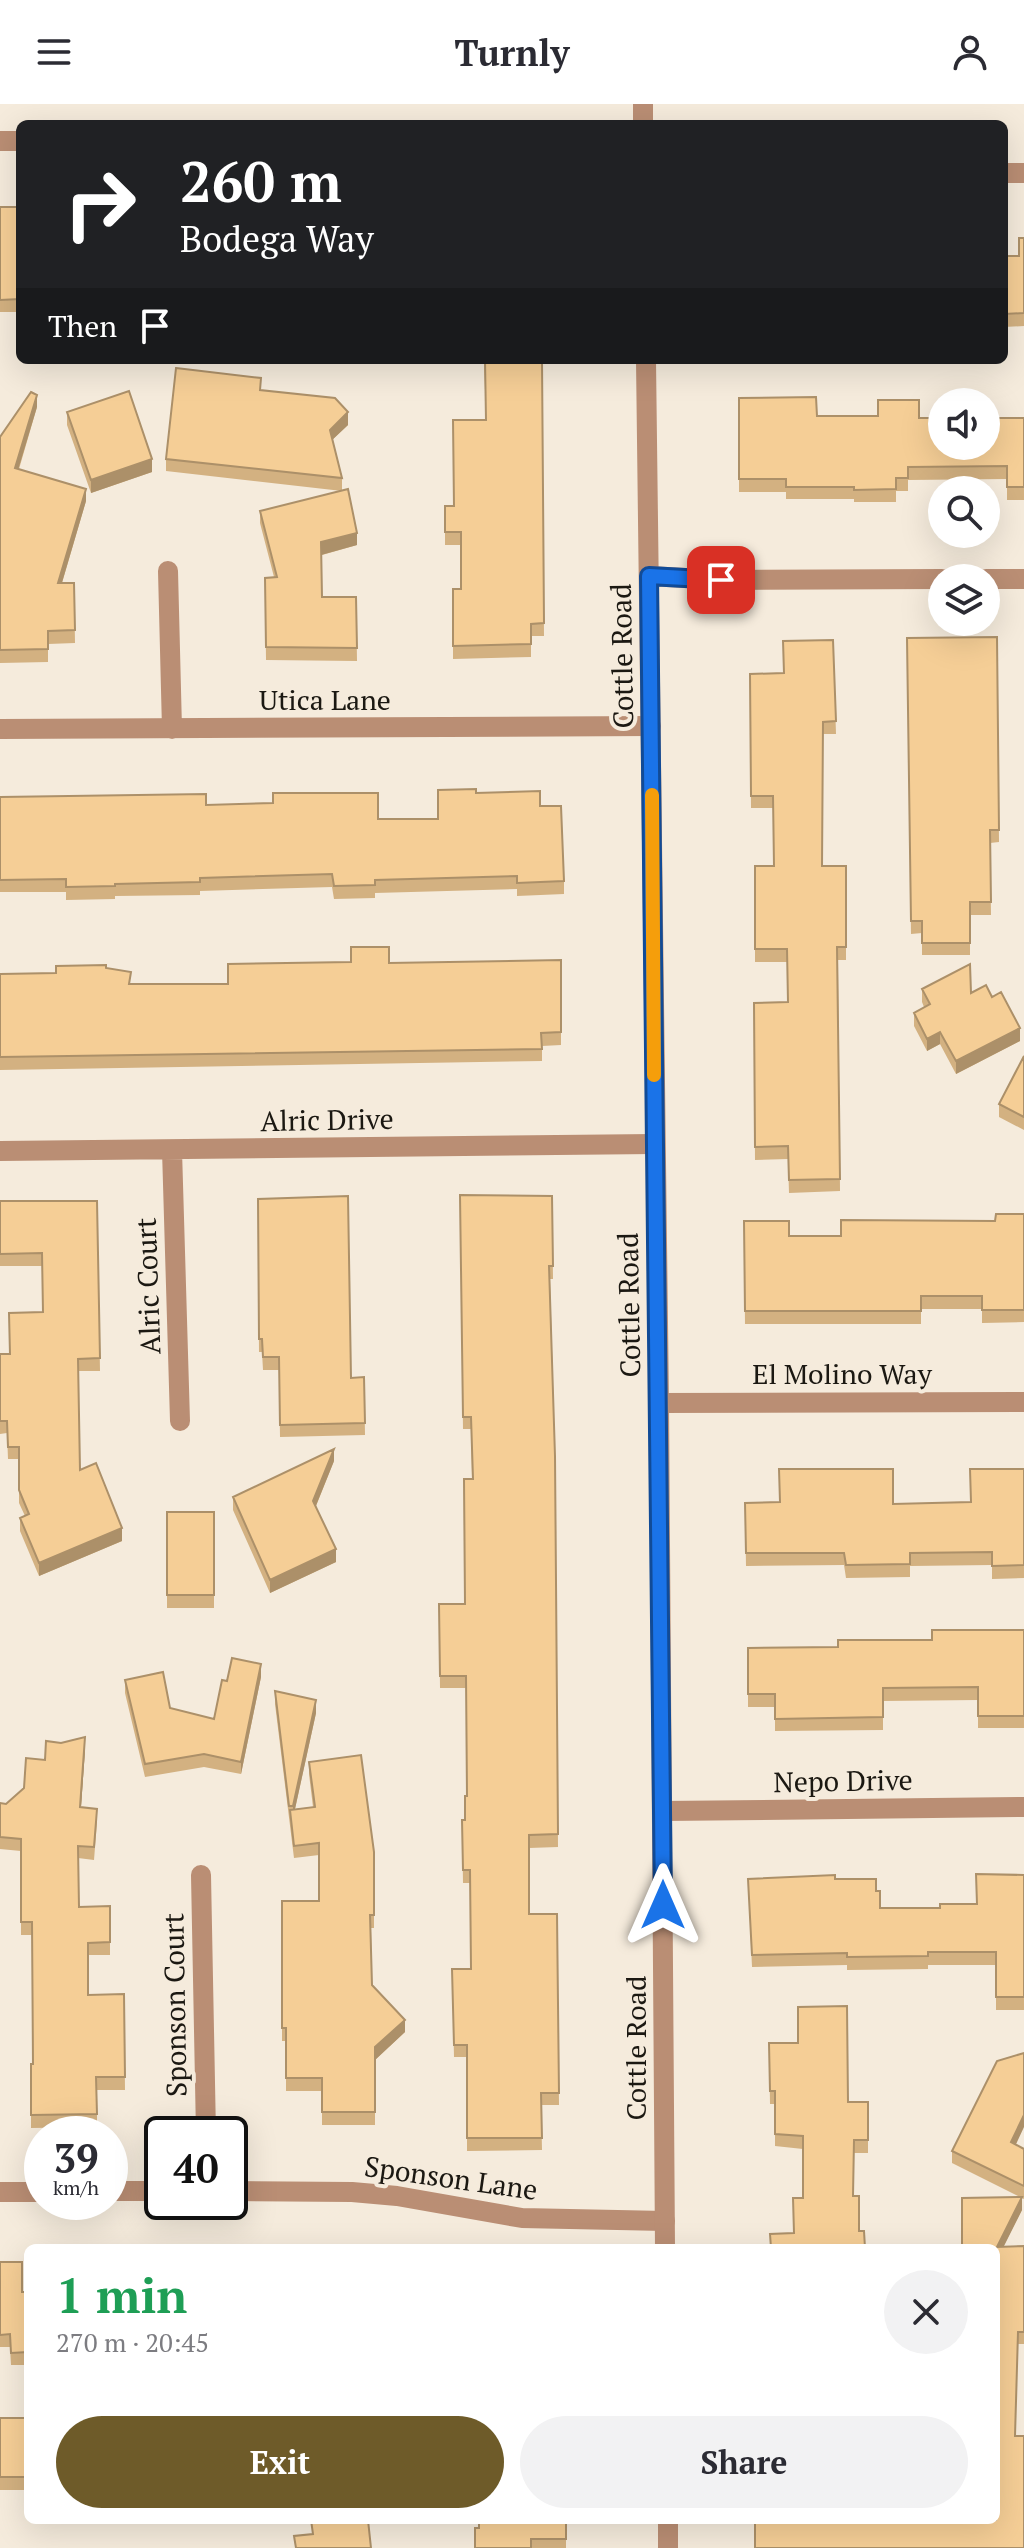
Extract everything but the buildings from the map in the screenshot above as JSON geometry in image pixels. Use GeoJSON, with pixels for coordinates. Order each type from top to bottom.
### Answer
{"type":"FeatureCollection","features":[{"type":"Feature","properties":{"kind":"street","name":"Cottle Road"},"geometry":{"type":"LineString","coordinates":[[646,364],[659,1403],[665,2244]]}},
{"type":"Feature","properties":{"kind":"street"},"geometry":{"type":"LineString","coordinates":[[168,571],[172,729]]}},
{"type":"Feature","properties":{"kind":"street"},"geometry":{"type":"LineString","coordinates":[[649,576],[721,580],[928,579]]}},
{"type":"Feature","properties":{"kind":"street"},"geometry":{"type":"LineString","coordinates":[[1000,579],[1024,579]]}},
{"type":"Feature","properties":{"kind":"street","name":"Utica Lane"},"geometry":{"type":"LineString","coordinates":[[0,729],[651,726]]}},
{"type":"Feature","properties":{"kind":"street","name":"Alric Drive"},"geometry":{"type":"LineString","coordinates":[[0,1151],[654,1144]]}},
{"type":"Feature","properties":{"kind":"street","name":"Alric Court"},"geometry":{"type":"LineString","coordinates":[[172,1150],[180,1421]]}},
{"type":"Feature","properties":{"kind":"street","name":"El Molino Way"},"geometry":{"type":"LineString","coordinates":[[659,1403],[1024,1402]]}},
{"type":"Feature","properties":{"kind":"street","name":"Nepo Drive"},"geometry":{"type":"LineString","coordinates":[[663,1811],[1024,1807]]}},
{"type":"Feature","properties":{"kind":"street","name":"Sponson Court"},"geometry":{"type":"LineString","coordinates":[[201,1875],[206,2116]]}},
{"type":"Feature","properties":{"kind":"street","name":"Sponson Lane"},"geometry":{"type":"LineString","coordinates":[[248,2191],[352,2192],[397,2196],[522,2218],[665,2221]]}},
{"type":"Feature","properties":{"kind":"street"},"geometry":{"type":"LineString","coordinates":[[0,2192],[24,2192]]}},
{"type":"Feature","properties":{"kind":"street"},"geometry":{"type":"LineString","coordinates":[[668,2524],[668,2548]]}},
{"type":"Feature","properties":{"kind":"slow traffic"},"geometry":{"type":"LineString","coordinates":[[652,795],[654,1075]]}},
{"type":"Feature","properties":{"kind":"route"},"geometry":{"type":"LineString","coordinates":[[663,1905],[649,576],[721,580]]}}]}
